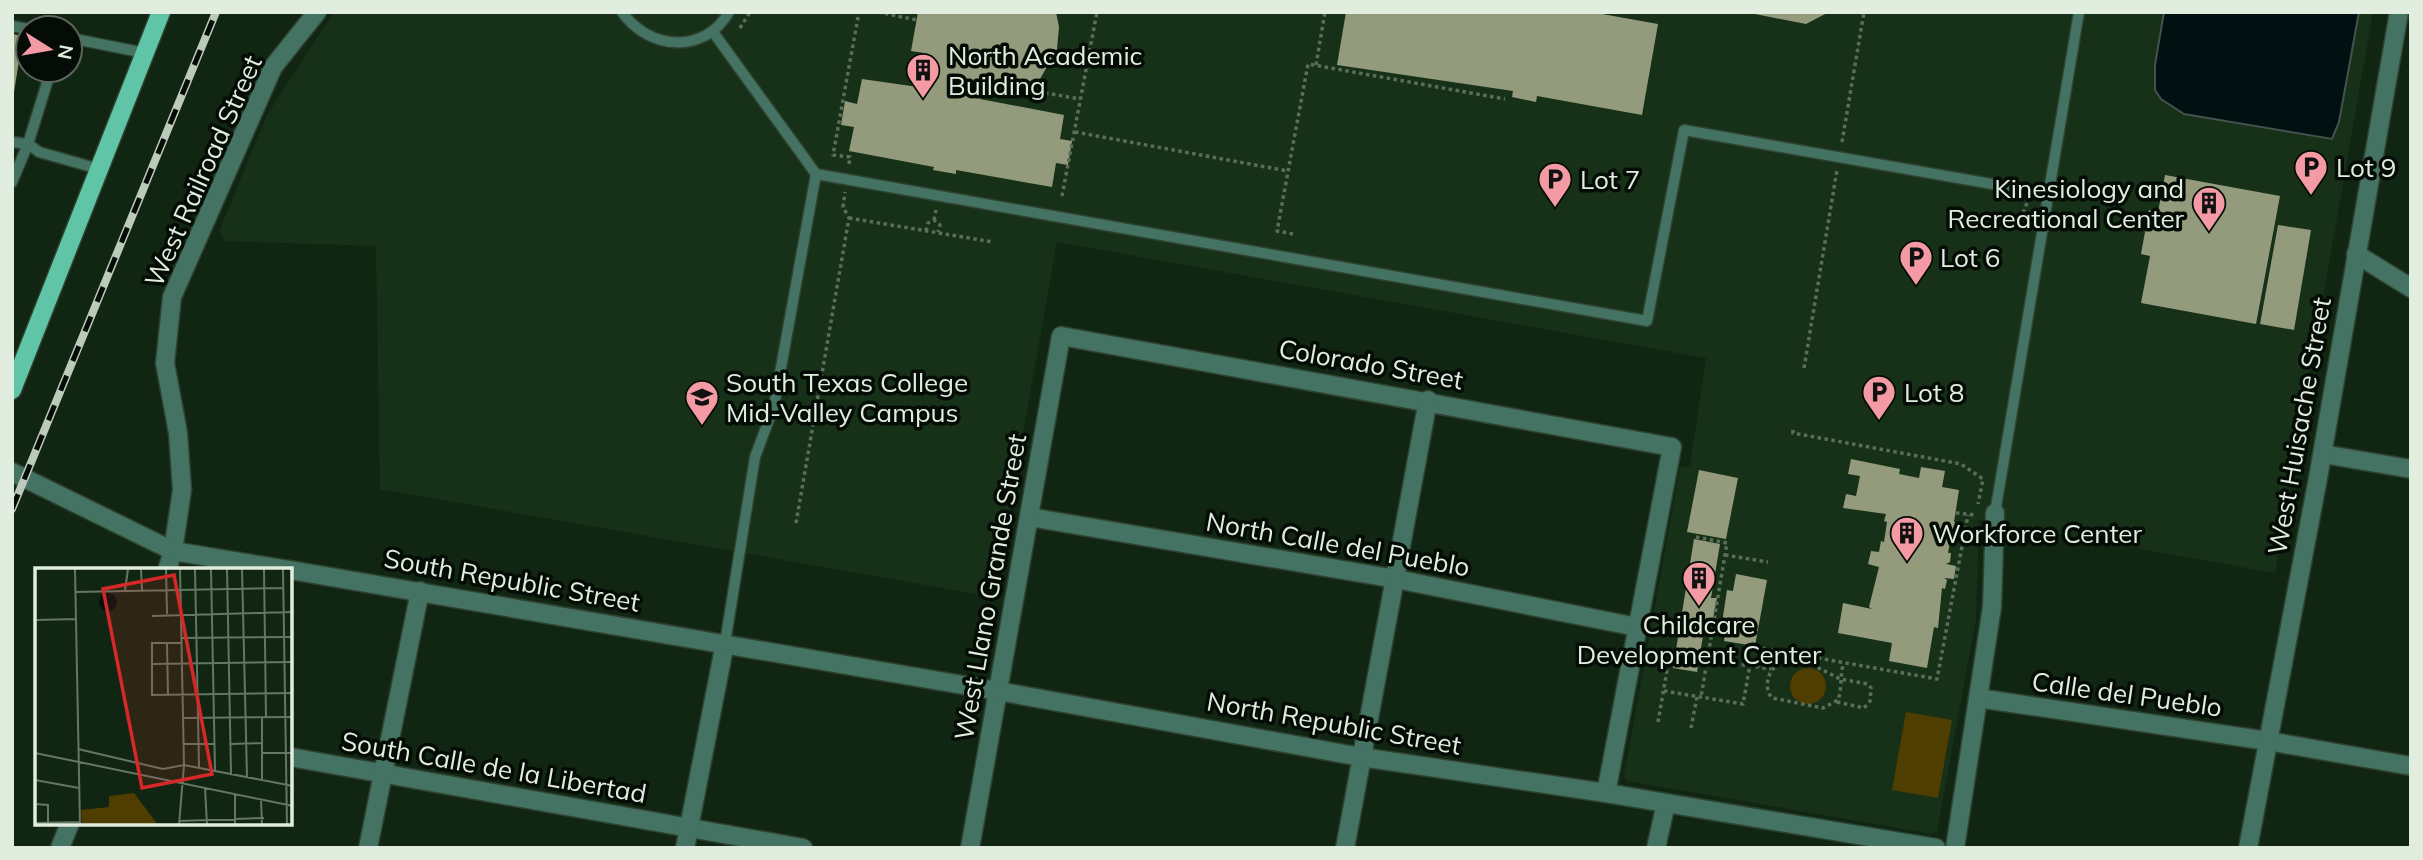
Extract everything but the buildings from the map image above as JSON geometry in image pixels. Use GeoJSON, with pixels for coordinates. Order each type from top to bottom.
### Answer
{"type":"FeatureCollection","features":[{"type":"Feature","properties":{"kind":"main road"},"geometry":{"type":"LineString","coordinates":[[12,390],[17,367],[161,12]]}},
{"type":"Feature","properties":{"kind":"street","name":"West Railroad Street"},"geometry":{"type":"LineString","coordinates":[[167,568],[173,551],[182,490],[178,433],[165,363],[172,297],[273,67],[317,12]]}},
{"type":"Feature","properties":{"kind":"street","name":"West Huisache Street"},"geometry":{"type":"LineString","coordinates":[[2248,848],[2322,454],[2399,12]]}},
{"type":"Feature","properties":{"kind":"street"},"geometry":{"type":"LineString","coordinates":[[2356,254],[2411,288]]}},
{"type":"Feature","properties":{"kind":"street","name":"Colorado Street"},"geometry":{"type":"LineString","coordinates":[[1061,336],[1672,447],[1636,627]]}},
{"type":"Feature","properties":{"kind":"street","name":"West Llano Grande Street"},"geometry":{"type":"LineString","coordinates":[[970,848],[1061,336]]}},
{"type":"Feature","properties":{"kind":"street"},"geometry":{"type":"LineString","coordinates":[[1346,848],[1428,401]]}},
{"type":"Feature","properties":{"kind":"street"},"geometry":{"type":"LineString","coordinates":[[2322,454],[2411,469]]}},
{"type":"Feature","properties":{"kind":"street","name":"South Republic Street"},"geometry":{"type":"LineString","coordinates":[[12,472],[173,551],[278,568]]}},
{"type":"Feature","properties":{"kind":"street"},"geometry":{"type":"LineString","coordinates":[[1955,848],[1992,607],[1995,513]]}},
{"type":"Feature","properties":{"kind":"street","name":"North Calle del Pueblo"},"geometry":{"type":"LineString","coordinates":[[1029,517],[1396,579],[1636,627]]}},
{"type":"Feature","properties":{"kind":"street","name":"South Republic Street"},"geometry":{"type":"LineString","coordinates":[[292,570],[725,643]]}},
{"type":"Feature","properties":{"kind":"street"},"geometry":{"type":"LineString","coordinates":[[369,848],[420,591]]}},
{"type":"Feature","properties":{"kind":"street"},"geometry":{"type":"LineString","coordinates":[[1606,793],[1636,627]]}},
{"type":"Feature","properties":{"kind":"street"},"geometry":{"type":"LineString","coordinates":[[685,848],[725,643]]}},
{"type":"Feature","properties":{"kind":"street","name":"North Republic Street"},"geometry":{"type":"LineString","coordinates":[[725,643],[1361,757],[1606,793],[1936,848]]}},
{"type":"Feature","properties":{"kind":"street","name":"Calle del Pueblo"},"geometry":{"type":"LineString","coordinates":[[1978,698],[2268,741],[2411,766]]}},
{"type":"Feature","properties":{"kind":"street","name":"South Calle de la Libertad"},"geometry":{"type":"LineString","coordinates":[[292,757],[803,848]]}},
{"type":"Feature","properties":{"kind":"street"},"geometry":{"type":"LineString","coordinates":[[1656,848],[1666,803]]}},
{"type":"Feature","properties":{"kind":"street"},"geometry":{"type":"LineString","coordinates":[[60,848],[69,825]]}},
{"type":"Feature","properties":{"kind":"lane"},"geometry":{"type":"LineString","coordinates":[[622,12],[631,24],[648,37],[669,43],[689,42],[713,32],[729,12]]}},
{"type":"Feature","properties":{"kind":"lane"},"geometry":{"type":"LineString","coordinates":[[1995,513],[2080,12]]}},
{"type":"Feature","properties":{"kind":"lane"},"geometry":{"type":"LineString","coordinates":[[713,32],[816,174],[1647,321],[1684,130],[2049,194]]}},
{"type":"Feature","properties":{"kind":"lane"},"geometry":{"type":"LineString","coordinates":[[84,41],[145,53]]}},
{"type":"Feature","properties":{"kind":"lane"},"geometry":{"type":"LineString","coordinates":[[12,182],[28,144],[47,84]]}},
{"type":"Feature","properties":{"kind":"lane"},"geometry":{"type":"LineString","coordinates":[[12,142],[28,144],[39,152],[99,169]]}},
{"type":"Feature","properties":{"kind":"lane"},"geometry":{"type":"LineString","coordinates":[[725,643],[755,457],[774,406],[816,174]]}},
{"type":"Feature","properties":{"kind":"path"},"geometry":{"type":"LineString","coordinates":[[740,28],[750,12]]}},
{"type":"Feature","properties":{"kind":"path"},"geometry":{"type":"LineString","coordinates":[[850,158],[833,155],[859,12]]}},
{"type":"Feature","properties":{"kind":"path"},"geometry":{"type":"LineString","coordinates":[[878,12],[917,20]]}},
{"type":"Feature","properties":{"kind":"path"},"geometry":{"type":"LineString","coordinates":[[1062,195],[1097,12]]}},
{"type":"Feature","properties":{"kind":"path"},"geometry":{"type":"LineString","coordinates":[[1316,65],[1325,12]]}},
{"type":"Feature","properties":{"kind":"path"},"geometry":{"type":"LineString","coordinates":[[1843,136],[1864,12]]}},
{"type":"Feature","properties":{"kind":"path"},"geometry":{"type":"LineString","coordinates":[[1293,234],[1277,231],[1308,64],[1505,99]]}},
{"type":"Feature","properties":{"kind":"path"},"geometry":{"type":"LineString","coordinates":[[983,82],[1080,99]]}},
{"type":"Feature","properties":{"kind":"path"},"geometry":{"type":"LineString","coordinates":[[1075,132],[1288,171]]}},
{"type":"Feature","properties":{"kind":"path"},"geometry":{"type":"LineString","coordinates":[[1804,368],[1837,170]]}},
{"type":"Feature","properties":{"kind":"path"},"geometry":{"type":"LineString","coordinates":[[796,523],[849,218],[842,207],[845,190]]}},
{"type":"Feature","properties":{"kind":"path"},"geometry":{"type":"LineString","coordinates":[[2018,226],[2031,191]]}},
{"type":"Feature","properties":{"kind":"path"},"geometry":{"type":"LineString","coordinates":[[934,220],[937,206]]}},
{"type":"Feature","properties":{"kind":"path"},"geometry":{"type":"LineString","coordinates":[[849,218],[993,242]]}},
{"type":"Feature","properties":{"kind":"path"},"geometry":{"type":"LineString","coordinates":[[926,230],[928,223],[934,220]]}},
{"type":"Feature","properties":{"kind":"path"},"geometry":{"type":"LineString","coordinates":[[934,220],[940,225],[938,233]]}},
{"type":"Feature","properties":{"kind":"path"},"geometry":{"type":"LineString","coordinates":[[1793,430],[1793,433],[1961,464],[1983,480],[1976,516],[1955,513]]}},
{"type":"Feature","properties":{"kind":"path"},"geometry":{"type":"LineString","coordinates":[[1758,667],[1761,648],[1937,679],[1968,515]]}},
{"type":"Feature","properties":{"kind":"path"},"geometry":{"type":"LineString","coordinates":[[1691,728],[1707,659],[1727,543],[1696,537]]}},
{"type":"Feature","properties":{"kind":"path"},"geometry":{"type":"LineString","coordinates":[[1725,555],[1768,562]]}},
{"type":"Feature","properties":{"kind":"path"},"geometry":{"type":"LineString","coordinates":[[1658,722],[1669,659],[1674,661]]}},
{"type":"Feature","properties":{"kind":"path"},"geometry":{"type":"LineString","coordinates":[[1707,659],[1772,669],[1783,664],[1802,662],[1840,679],[1868,684],[1871,694],[1864,708],[1837,702],[1823,708],[1772,698],[1767,690],[1772,669]]}},
{"type":"Feature","properties":{"kind":"path"},"geometry":{"type":"LineString","coordinates":[[1664,691],[1742,704],[1750,665]]}},
{"type":"Feature","properties":{"kind":"path"},"geometry":{"type":"LineString","coordinates":[[1837,702],[1843,665]]}},
{"type":"Feature","properties":{"kind":"shaded area","name":"South Texas College Mid-Valley Campus"},"geometry":{"type":"Polygon","coordinates":[[[334,12],[2373,12],[2275,573],[1979,520],[1976,619],[1937,831],[1933,834],[1628,781],[1624,776],[1680,468],[1690,466],[1706,358],[1057,242],[994,597],[380,489],[376,246],[226,241],[219,232],[267,115],[334,12]]]}},
{"type":"Feature","properties":{"kind":"shaded area"},"geometry":{"type":"Polygon","coordinates":[[[2164,12],[2359,12],[2339,122],[2332,139],[2184,114],[2161,99],[2155,90],[2155,65],[2164,12]]]}},
{"type":"Feature","properties":{"kind":"shaded area"},"geometry":{"type":"Polygon","coordinates":[[[1808,668],[1821,673],[1826,686],[1821,699],[1808,704],[1795,699],[1790,686],[1795,673],[1808,668]]]}},
{"type":"Feature","properties":{"kind":"shaded area"},"geometry":{"type":"Polygon","coordinates":[[[1906,712],[1952,720],[1938,798],[1892,790],[1906,712]]]}},
{"type":"Feature","properties":{"kind":"railway"},"geometry":{"type":"LineString","coordinates":[[12,509],[216,12]]}},
{"type":"Feature","properties":{"kind":"place","name":"North Academic Building"},"geometry":{"type":"Point","coordinates":[923,100]}},
{"type":"Feature","properties":{"kind":"place","name":"Lot 9"},"geometry":{"type":"Point","coordinates":[2311,197]}},
{"type":"Feature","properties":{"kind":"place","name":"Lot 7"},"geometry":{"type":"Point","coordinates":[1555,209]}},
{"type":"Feature","properties":{"kind":"place","name":"Kinesiology and Recreational Center"},"geometry":{"type":"Point","coordinates":[2209,233]}},
{"type":"Feature","properties":{"kind":"place","name":"Lot 6"},"geometry":{"type":"Point","coordinates":[1916,287]}},
{"type":"Feature","properties":{"kind":"place","name":"Lot 8"},"geometry":{"type":"Point","coordinates":[1879,422]}},
{"type":"Feature","properties":{"kind":"place","name":"South Texas College Mid-Valley Campus"},"geometry":{"type":"Point","coordinates":[702,427]}},
{"type":"Feature","properties":{"kind":"place","name":"Workforce Center"},"geometry":{"type":"Point","coordinates":[1907,563]}},
{"type":"Feature","properties":{"kind":"place","name":"Childcare Development Center"},"geometry":{"type":"Point","coordinates":[1699,608]}}]}
